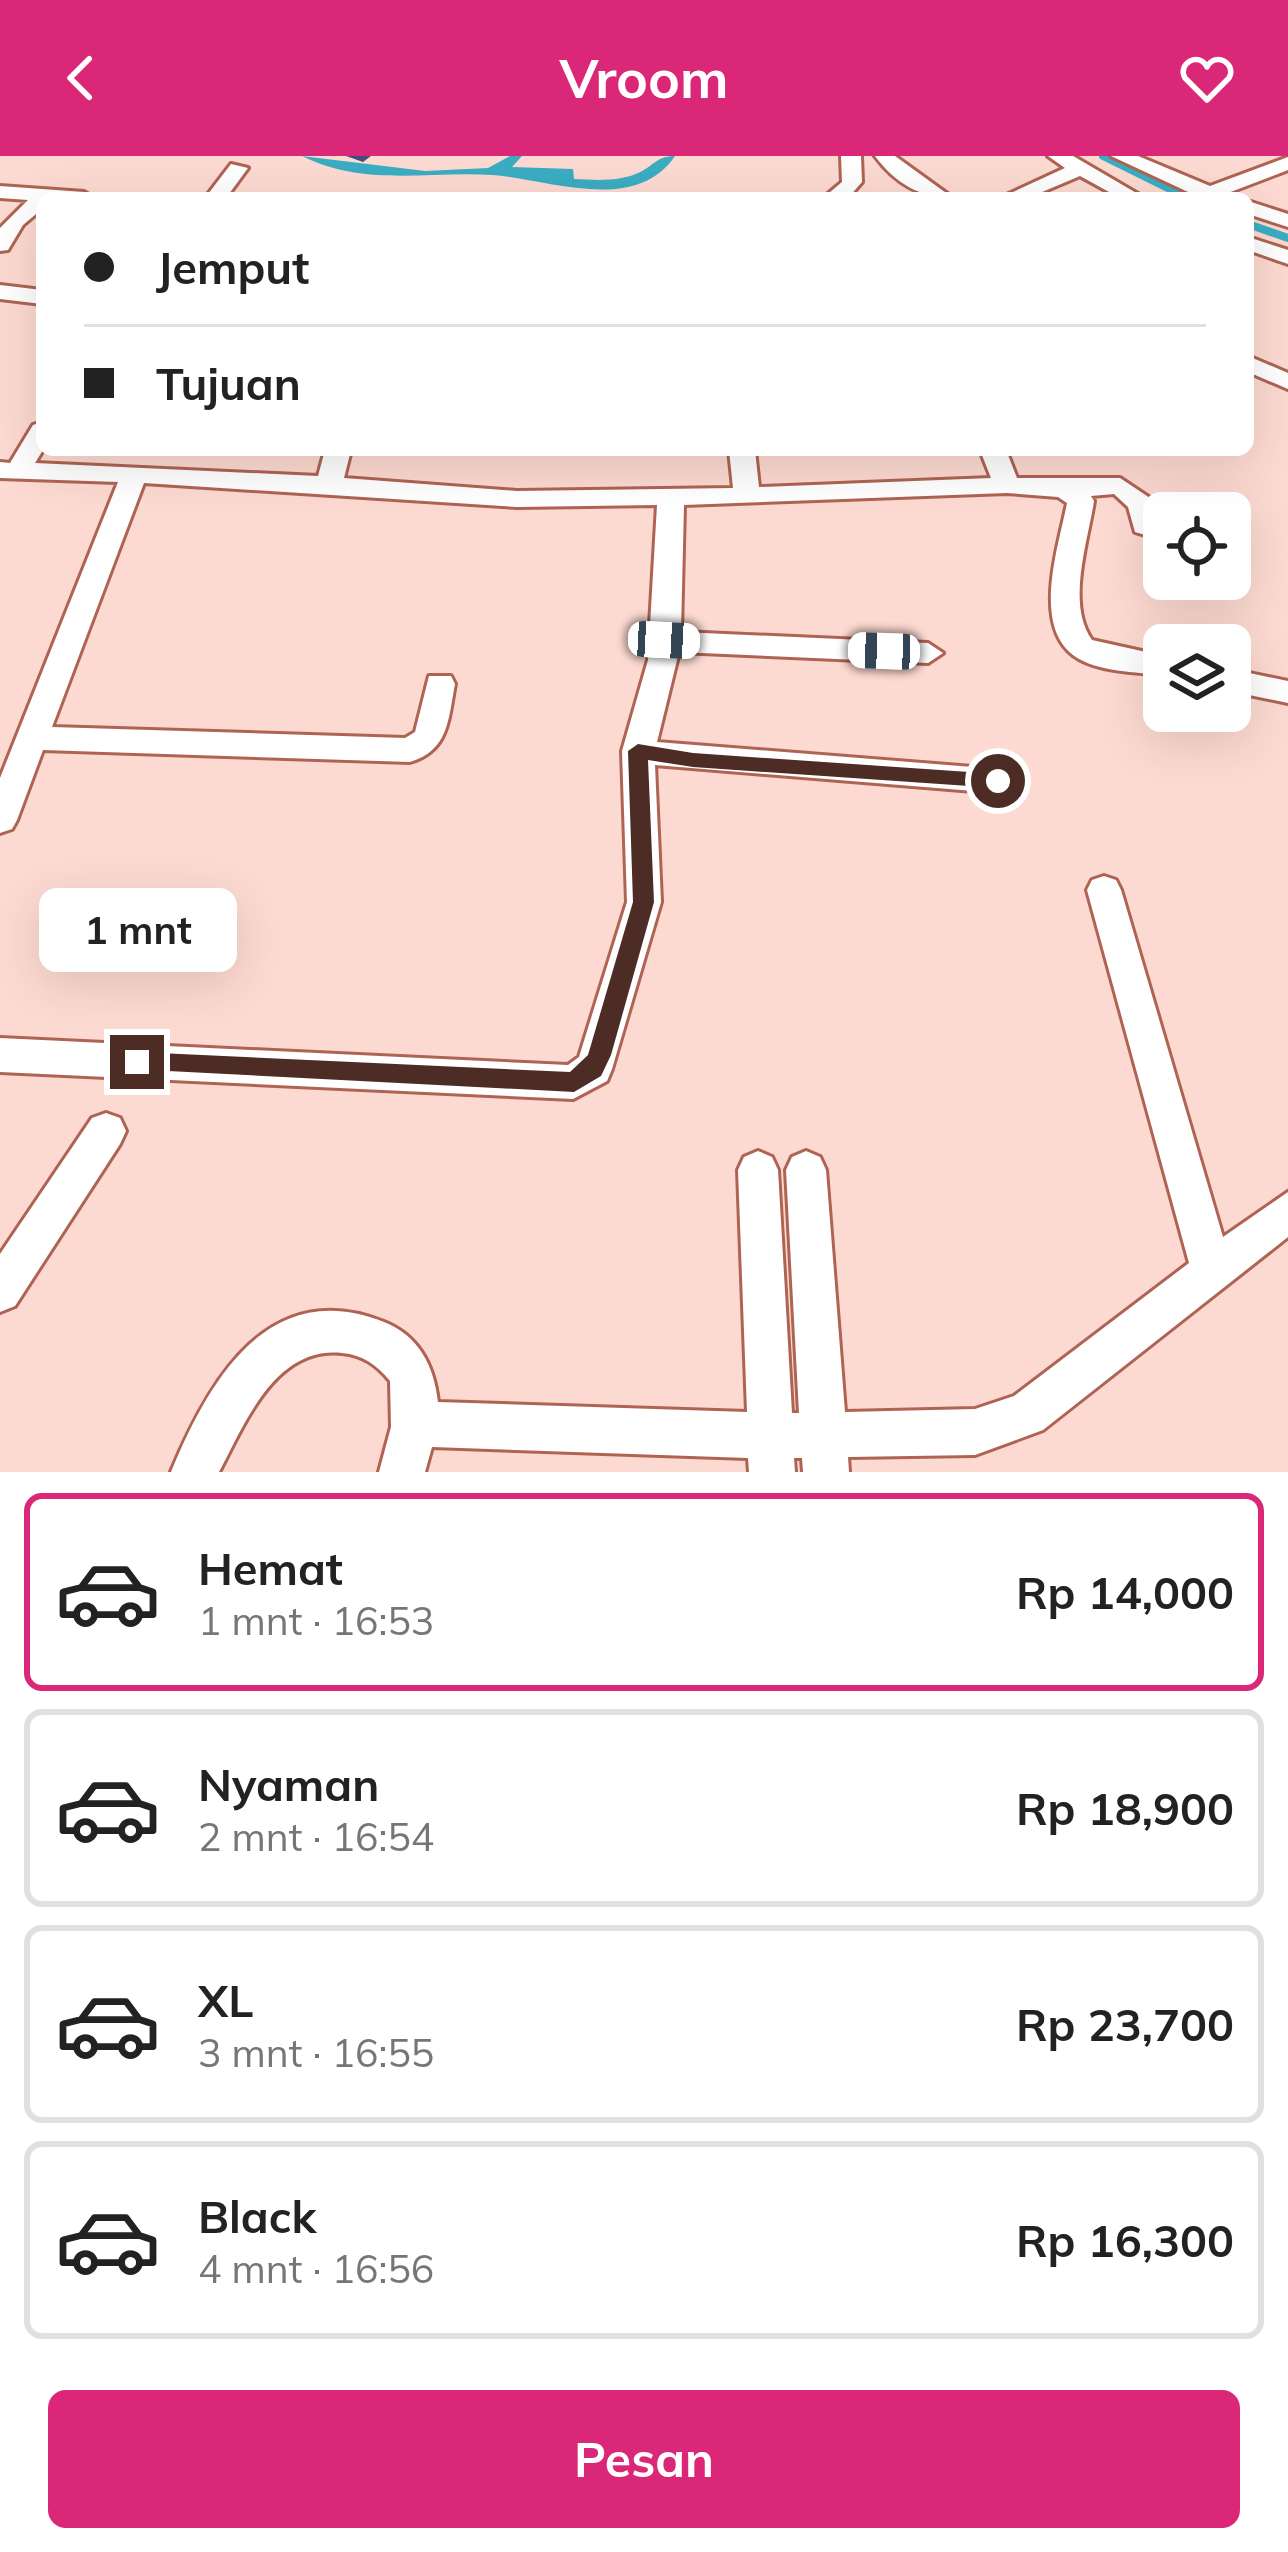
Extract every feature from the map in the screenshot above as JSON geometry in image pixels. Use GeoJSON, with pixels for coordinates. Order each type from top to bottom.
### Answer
{"type":"FeatureCollection","features":[{"type":"Feature","properties":{"kind":"street"},"geometry":{"type":"LineString","coordinates":[[845,192],[855,179],[851,156]]}},
{"type":"Feature","properties":{"kind":"street"},"geometry":{"type":"LineString","coordinates":[[885,156],[896,170],[933,192]]}},
{"type":"Feature","properties":{"kind":"street"},"geometry":{"type":"LineString","coordinates":[[1058,156],[1123,192]]}},
{"type":"Feature","properties":{"kind":"street"},"geometry":{"type":"LineString","coordinates":[[1120,156],[1206,192]]}},
{"type":"Feature","properties":{"kind":"street"},"geometry":{"type":"LineString","coordinates":[[1224,192],[1288,163]]}},
{"type":"Feature","properties":{"kind":"street"},"geometry":{"type":"LineString","coordinates":[[220,192],[238,168]]}},
{"type":"Feature","properties":{"kind":"street"},"geometry":{"type":"LineString","coordinates":[[1025,192],[1078,170]]}},
{"type":"Feature","properties":{"kind":"street"},"geometry":{"type":"LineString","coordinates":[[0,192],[36,197]]}},
{"type":"Feature","properties":{"kind":"street"},"geometry":{"type":"LineString","coordinates":[[0,245],[15,221],[36,205]]}},
{"type":"Feature","properties":{"kind":"street"},"geometry":{"type":"LineString","coordinates":[[1254,209],[1288,221]]}},
{"type":"Feature","properties":{"kind":"street"},"geometry":{"type":"LineString","coordinates":[[1254,245],[1288,257]]}},
{"type":"Feature","properties":{"kind":"street"},"geometry":{"type":"LineString","coordinates":[[0,292],[36,296]]}},
{"type":"Feature","properties":{"kind":"street"},"geometry":{"type":"LineString","coordinates":[[1254,366],[1288,382]]}},
{"type":"Feature","properties":{"kind":"street"},"geometry":{"type":"LineString","coordinates":[[1254,387],[1288,402]]}},
{"type":"Feature","properties":{"kind":"street"},"geometry":{"type":"LineString","coordinates":[[9,470],[36,437]]}},
{"type":"Feature","properties":{"kind":"street"},"geometry":{"type":"LineString","coordinates":[[329,484],[336,456]]}},
{"type":"Feature","properties":{"kind":"street"},"geometry":{"type":"LineString","coordinates":[[743,456],[746,496]]}},
{"type":"Feature","properties":{"kind":"street"},"geometry":{"type":"LineString","coordinates":[[995,456],[1007,485]]}},
{"type":"Feature","properties":{"kind":"street"},"geometry":{"type":"LineString","coordinates":[[9,470],[329,484],[517,499],[1120,486],[1141,504],[1143,515]]}},
{"type":"Feature","properties":{"kind":"street"},"geometry":{"type":"LineString","coordinates":[[0,820],[8,786],[36,738],[134,474]]}},
{"type":"Feature","properties":{"kind":"street"},"geometry":{"type":"LineString","coordinates":[[1065,489],[1081,500],[1065,609],[1072,634],[1084,650],[1143,662]]}},
{"type":"Feature","properties":{"kind":"street"},"geometry":{"type":"LineString","coordinates":[[0,1055],[574,1082],[593,1069],[644,902],[638,751],[647,733],[664,640],[671,497]]}},
{"type":"Feature","properties":{"kind":"street"},"geometry":{"type":"LineString","coordinates":[[664,640],[928,653]]}},
{"type":"Feature","properties":{"kind":"street"},"geometry":{"type":"LineString","coordinates":[[36,738],[410,750],[429,738],[440,684]]}},
{"type":"Feature","properties":{"kind":"street"},"geometry":{"type":"LineString","coordinates":[[1251,684],[1288,692]]}},
{"type":"Feature","properties":{"kind":"street"},"geometry":{"type":"LineString","coordinates":[[638,751],[693,760],[998,781]]}},
{"type":"Feature","properties":{"kind":"street"},"geometry":{"type":"LineString","coordinates":[[1104,890],[1212,1271]]}},
{"type":"Feature","properties":{"kind":"street"},"geometry":{"type":"LineString","coordinates":[[0,1292],[106,1131]]}},
{"type":"Feature","properties":{"kind":"street"},"geometry":{"type":"LineString","coordinates":[[758,1170],[771,1454]]}},
{"type":"Feature","properties":{"kind":"street"},"geometry":{"type":"LineString","coordinates":[[806,1171],[825,1454]]}},
{"type":"Feature","properties":{"kind":"street"},"geometry":{"type":"LineString","coordinates":[[417,1424],[771,1454],[825,1454],[975,1432],[1028,1414],[1288,1212]]}},
{"type":"Feature","properties":{"kind":"street"},"geometry":{"type":"LineString","coordinates":[[194,1472],[255,1367],[294,1335],[340,1330],[380,1339],[411,1371],[417,1424],[402,1472]]}},
{"type":"Feature","properties":{"kind":"water"},"geometry":{"type":"Polygon","coordinates":[[[302,156],[425,171],[488,168],[510,156],[522,156],[512,167],[573,169],[574,179],[598,180],[630,176],[675,156],[658,174],[637,184],[590,189],[492,175],[372,175],[325,166],[302,156]]]}},
{"type":"Feature","properties":{"kind":"waterway"},"geometry":{"type":"LineString","coordinates":[[1103,156],[1176,192]]}},
{"type":"Feature","properties":{"kind":"waterway"},"geometry":{"type":"LineString","coordinates":[[1254,226],[1288,238]]}},
{"type":"Feature","properties":{"kind":"route"},"geometry":{"type":"LineString","coordinates":[[137,1062],[574,1082],[593,1069],[599,1055],[644,902],[638,751],[693,760],[998,781]]}}]}
